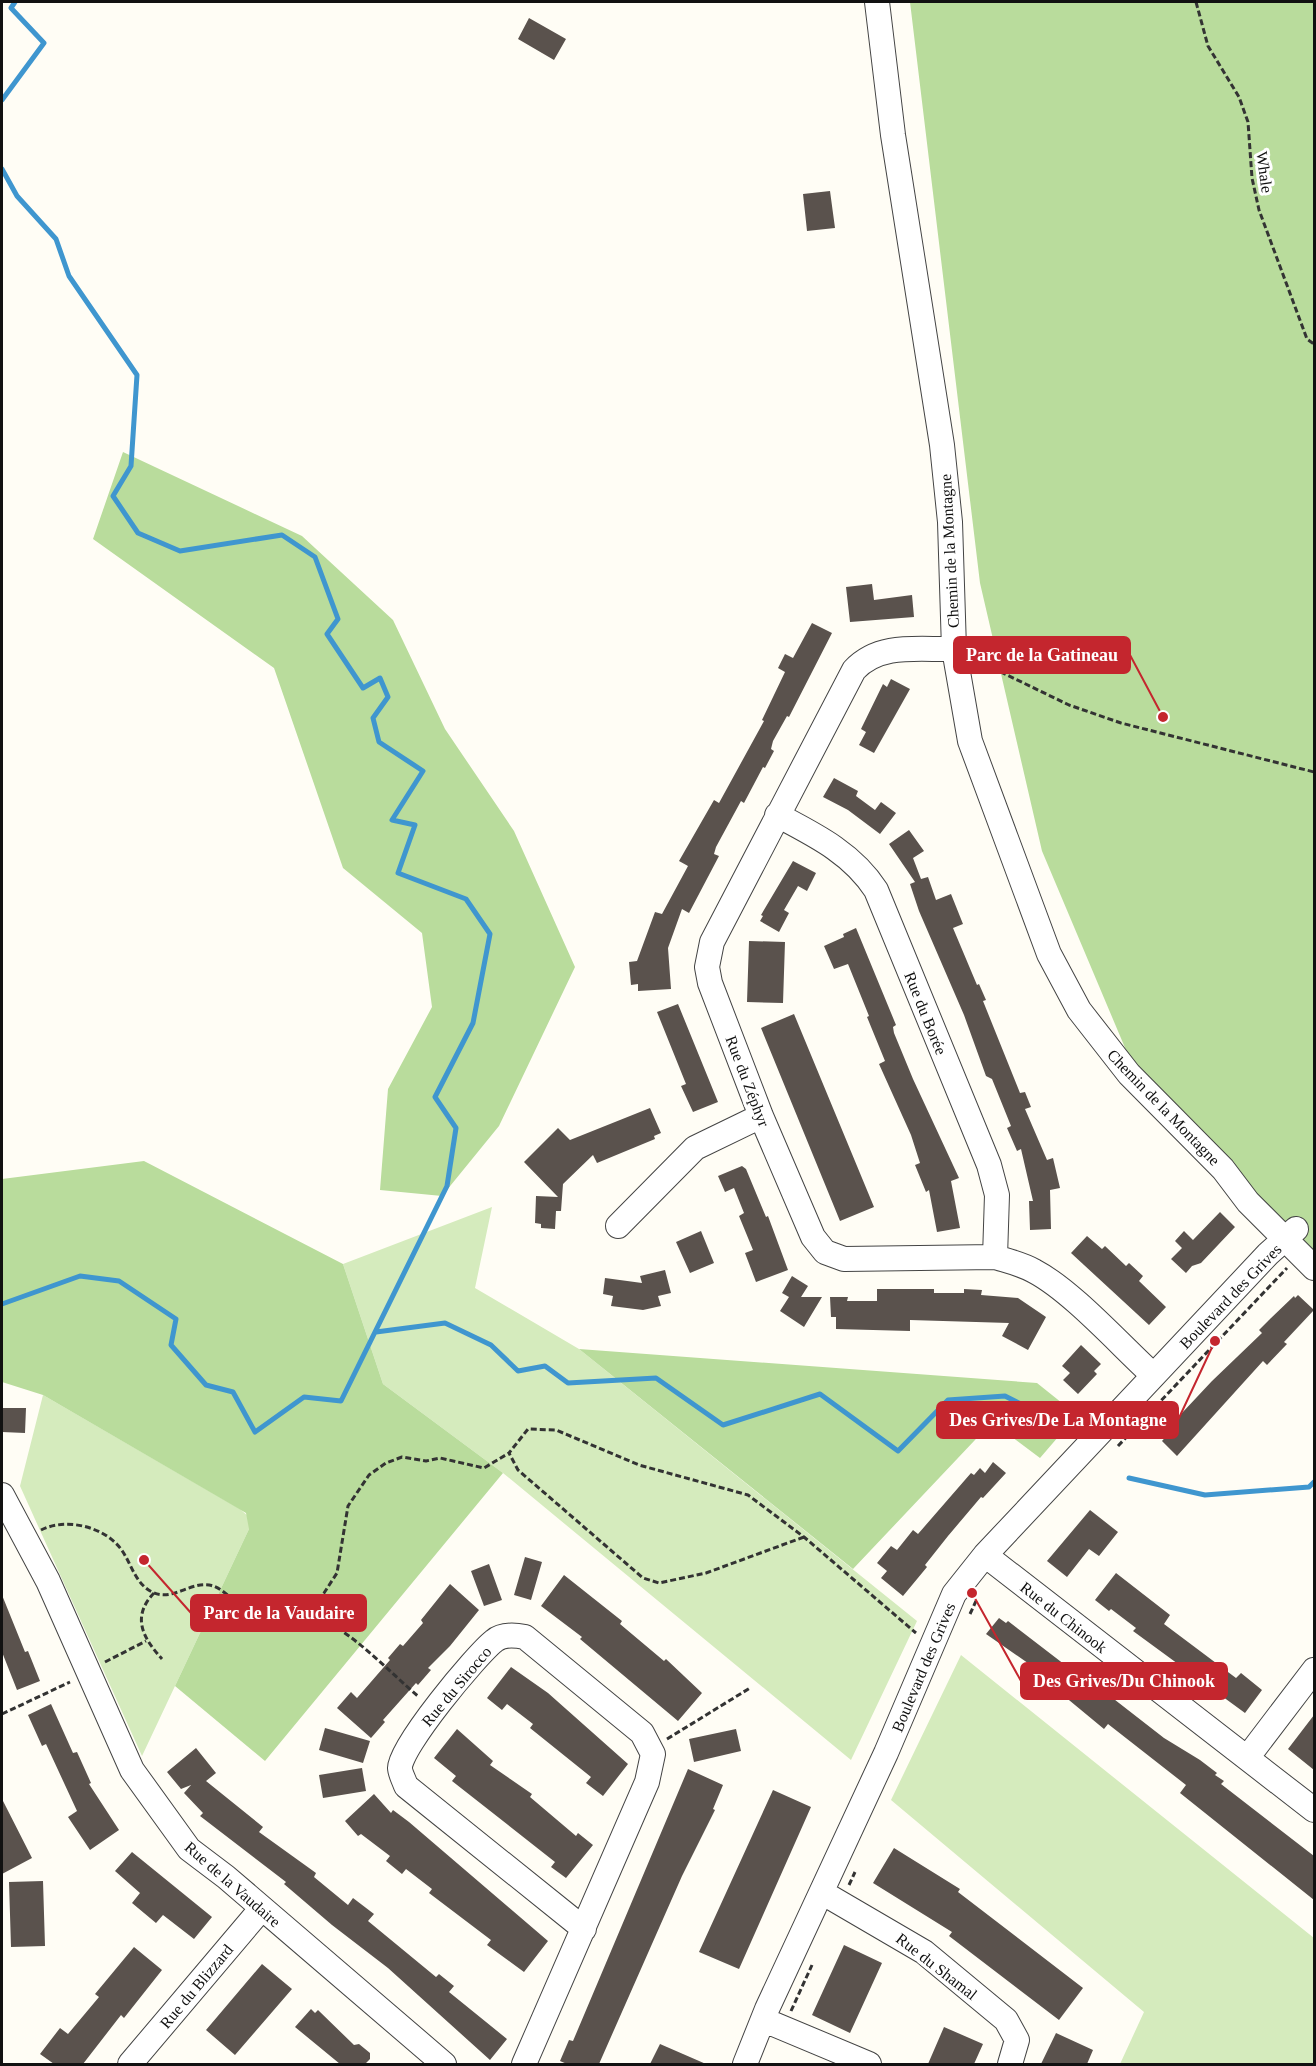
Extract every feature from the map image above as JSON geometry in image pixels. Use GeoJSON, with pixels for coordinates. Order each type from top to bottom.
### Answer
{"type":"FeatureCollection","features":[{"type":"Feature","properties":{"kind":"street","name":"Chemin de la Montagne"},"geometry":{"type":"LineString","coordinates":[[877,2],[893,135],[945,467],[950,522],[954,650],[970,741],[1059,975],[1079,1010],[1129,1074],[1223,1169],[1248,1202],[1302,1248]]}},
{"type":"Feature","properties":{"kind":"street","name":"Rue du Zéphyr"},"geometry":{"type":"LineString","coordinates":[[954,650],[889,650],[871,655],[854,670],[712,942],[707,967],[710,984],[761,1116],[813,1237],[825,1252],[844,1259],[995,1257],[1016,1263],[1049,1281],[1153,1375]]}},
{"type":"Feature","properties":{"kind":"street","name":"Rue du Borée"},"geometry":{"type":"LineString","coordinates":[[777,815],[844,853],[867,876],[876,890],[989,1165],[997,1195],[995,1257]]}},
{"type":"Feature","properties":{"kind":"street"},"geometry":{"type":"LineString","coordinates":[[618,1226],[695,1148],[761,1116]]}},
{"type":"Feature","properties":{"kind":"street","name":"Boulevard des Grives"},"geometry":{"type":"LineString","coordinates":[[744,2064],[774,2023],[831,1898],[954,1594],[985,1555],[1268,1254],[1302,1248]]}},
{"type":"Feature","properties":{"kind":"street","name":"Rue de la Vaudaire"},"geometry":{"type":"LineString","coordinates":[[2,1495],[25,1536],[132,1770],[189,1849],[262,1908],[444,2064]]}},
{"type":"Feature","properties":{"kind":"street","name":"Rue du Chinook"},"geometry":{"type":"LineString","coordinates":[[985,1555],[1314,1810]]}},
{"type":"Feature","properties":{"kind":"street","name":"Rue du Sirocco"},"geometry":{"type":"LineString","coordinates":[[584,1929],[406,1786],[400,1767],[406,1748],[434,1710],[495,1640],[511,1635],[525,1637],[642,1733],[650,1749]]}},
{"type":"Feature","properties":{"kind":"street"},"geometry":{"type":"LineString","coordinates":[[1247,1758],[1314,1670]]}},
{"type":"Feature","properties":{"kind":"street"},"geometry":{"type":"LineString","coordinates":[[524,2064],[647,1782],[653,1754],[650,1749]]}},
{"type":"Feature","properties":{"kind":"street","name":"Rue du Shamal"},"geometry":{"type":"LineString","coordinates":[[831,1898],[890,1930],[924,1952],[1006,2020],[1017,2040],[1010,2064]]}},
{"type":"Feature","properties":{"kind":"street","name":"Rue du Blizzard"},"geometry":{"type":"LineString","coordinates":[[130,2064],[262,1908]]}},
{"type":"Feature","properties":{"kind":"street"},"geometry":{"type":"LineString","coordinates":[[774,2023],[869,2064]]}},
{"type":"Feature","properties":{"kind":"path","name":"Whale"},"geometry":{"type":"LineString","coordinates":[[1196,2],[1208,46],[1239,97],[1248,122],[1252,178],[1259,210],[1306,339],[1314,344]]}},
{"type":"Feature","properties":{"kind":"path"},"geometry":{"type":"LineString","coordinates":[[954,650],[1069,705],[1100,716],[1314,772]]}},
{"type":"Feature","properties":{"kind":"path"},"geometry":{"type":"LineString","coordinates":[[1113,1452],[1302,1248]]}},
{"type":"Feature","properties":{"kind":"path"},"geometry":{"type":"LineString","coordinates":[[305,1613],[324,1593],[337,1573],[348,1506],[369,1475],[386,1463],[402,1457],[426,1461],[440,1458],[484,1468],[509,1453],[528,1429],[556,1430],[639,1465],[748,1495],[804,1537],[932,1645]]}},
{"type":"Feature","properties":{"kind":"path"},"geometry":{"type":"LineString","coordinates":[[509,1453],[518,1470],[526,1478],[643,1578],[659,1583],[706,1573],[804,1537]]}},
{"type":"Feature","properties":{"kind":"path"},"geometry":{"type":"LineString","coordinates":[[25,1536],[52,1525],[86,1526],[107,1536],[122,1550],[141,1585],[154,1593],[175,1594],[195,1585],[210,1585],[255,1615],[305,1613],[337,1627],[434,1710]]}},
{"type":"Feature","properties":{"kind":"path"},"geometry":{"type":"LineString","coordinates":[[154,1593],[145,1602],[142,1614],[146,1641],[162,1659]]}},
{"type":"Feature","properties":{"kind":"path"},"geometry":{"type":"LineString","coordinates":[[965,1622],[979,1598]]}},
{"type":"Feature","properties":{"kind":"path"},"geometry":{"type":"LineString","coordinates":[[2,1714],[146,1641]]}},
{"type":"Feature","properties":{"kind":"path"},"geometry":{"type":"LineString","coordinates":[[650,1749],[750,1688]]}},
{"type":"Feature","properties":{"kind":"path"},"geometry":{"type":"LineString","coordinates":[[831,1898],[855,1871]]}},
{"type":"Feature","properties":{"kind":"path"},"geometry":{"type":"LineString","coordinates":[[774,2023],[817,1954]]}},
{"type":"Feature","properties":{"kind":"green space"},"geometry":{"type":"Polygon","coordinates":[[[910,2],[1314,2],[1314,1270],[1150,1107],[1042,851],[980,583],[910,2]]]}},
{"type":"Feature","properties":{"kind":"green space"},"geometry":{"type":"Polygon","coordinates":[[[123,452],[302,536],[393,620],[445,729],[514,831],[575,967],[499,1126],[442,1196],[380,1190],[388,1089],[432,1007],[422,933],[343,868],[274,668],[93,539],[123,452]]]}},
{"type":"Feature","properties":{"kind":"green space"},"geometry":{"type":"Polygon","coordinates":[[[144,1161],[343,1264],[383,1384],[503,1473],[265,1761],[175,1686],[249,1529],[246,1513],[43,1395],[2,1382],[2,1179],[144,1161]]]}},
{"type":"Feature","properties":{"kind":"green space"},"geometry":{"type":"Polygon","coordinates":[[[492,1207],[475,1288],[579,1349],[917,1621],[851,1760],[503,1473],[383,1384],[343,1264],[492,1207]]]}},
{"type":"Feature","properties":{"kind":"green space"},"geometry":{"type":"Polygon","coordinates":[[[579,1349],[1037,1383],[1077,1415],[1040,1458],[992,1422],[853,1569],[579,1349]]]}},
{"type":"Feature","properties":{"kind":"green space"},"geometry":{"type":"Polygon","coordinates":[[[43,1395],[240,1509],[249,1517],[249,1529],[142,1756],[20,1486],[43,1395]]]}},
{"type":"Feature","properties":{"kind":"green space"},"geometry":{"type":"Polygon","coordinates":[[[961,1655],[1314,1938],[1314,2064],[1120,2064],[1144,2012],[891,1800],[961,1655]]]}},
{"type":"Feature","properties":{"kind":"building"},"geometry":{"type":"Polygon","coordinates":[[[529,18],[566,39],[554,60],[518,39],[529,18]]]}},
{"type":"Feature","properties":{"kind":"building"},"geometry":{"type":"Polygon","coordinates":[[[830,191],[835,228],[807,231],[803,194],[830,191]]]}},
{"type":"Feature","properties":{"kind":"building"},"geometry":{"type":"Polygon","coordinates":[[[872,584],[874,600],[912,595],[914,617],[850,622],[846,587],[872,584]]]}},
{"type":"Feature","properties":{"kind":"building"},"geometry":{"type":"Polygon","coordinates":[[[812,623],[832,633],[789,717],[787,716],[773,741],[771,749],[774,751],[765,768],[763,767],[744,803],[741,801],[716,847],[714,854],[719,856],[689,913],[682,909],[668,948],[671,989],[638,991],[638,984],[631,985],[629,962],[637,961],[655,912],[662,914],[688,866],[679,861],[714,800],[719,803],[764,721],[762,720],[785,672],[778,668],[785,654],[793,658],[812,623]]]}},
{"type":"Feature","properties":{"kind":"building"},"geometry":{"type":"Polygon","coordinates":[[[891,679],[910,689],[874,753],[859,745],[866,732],[861,729],[883,684],[887,687],[891,679]]]}},
{"type":"Feature","properties":{"kind":"building"},"geometry":{"type":"Polygon","coordinates":[[[834,778],[858,791],[856,796],[875,810],[881,802],[896,813],[880,834],[848,810],[823,797],[834,778]]]}},
{"type":"Feature","properties":{"kind":"building"},"geometry":{"type":"Polygon","coordinates":[[[909,830],[924,851],[913,858],[921,879],[928,877],[936,900],[951,894],[963,924],[953,928],[977,985],[979,984],[986,1000],[983,1001],[1020,1093],[1025,1092],[1031,1107],[1025,1109],[1047,1160],[1053,1158],[1060,1188],[1050,1190],[1051,1229],[1030,1230],[1029,1201],[1033,1201],[1021,1149],[1017,1151],[1007,1128],[1011,1126],[992,1079],[986,1076],[964,1015],[919,911],[910,884],[915,882],[889,844],[909,830]]]}},
{"type":"Feature","properties":{"kind":"building"},"geometry":{"type":"Polygon","coordinates":[[[793,861],[816,873],[807,891],[798,886],[784,910],[789,913],[779,932],[760,921],[763,916],[761,915],[793,861]]]}},
{"type":"Feature","properties":{"kind":"building"},"geometry":{"type":"Polygon","coordinates":[[[856,928],[896,1025],[893,1027],[894,1033],[959,1178],[951,1181],[960,1228],[937,1232],[929,1190],[926,1192],[915,1165],[920,1163],[911,1135],[879,1064],[885,1061],[867,1017],[869,1016],[848,964],[834,969],[824,946],[844,937],[843,934],[856,928]]]}},
{"type":"Feature","properties":{"kind":"building"},"geometry":{"type":"Polygon","coordinates":[[[749,941],[785,942],[783,1003],[747,1002],[749,941]]]}},
{"type":"Feature","properties":{"kind":"building"},"geometry":{"type":"Polygon","coordinates":[[[678,1004],[718,1102],[693,1112],[681,1086],[686,1084],[657,1012],[678,1004]]]}},
{"type":"Feature","properties":{"kind":"building"},"geometry":{"type":"Polygon","coordinates":[[[794,1014],[874,1207],[840,1221],[761,1028],[794,1014]]]}},
{"type":"Feature","properties":{"kind":"building"},"geometry":{"type":"Polygon","coordinates":[[[650,1108],[661,1133],[654,1136],[655,1139],[597,1163],[593,1155],[563,1184],[561,1211],[556,1211],[555,1229],[541,1228],[541,1224],[535,1223],[536,1196],[558,1197],[524,1162],[558,1128],[570,1140],[650,1108]]]}},
{"type":"Feature","properties":{"kind":"building"},"geometry":{"type":"Polygon","coordinates":[[[742,1166],[746,1169],[766,1217],[768,1216],[788,1270],[756,1282],[745,1253],[753,1250],[739,1216],[744,1213],[734,1188],[725,1192],[718,1176],[742,1166]]]}},
{"type":"Feature","properties":{"kind":"building"},"geometry":{"type":"Polygon","coordinates":[[[1220,1212],[1235,1227],[1201,1263],[1192,1266],[1186,1273],[1171,1259],[1182,1248],[1175,1241],[1184,1231],[1193,1240],[1220,1212]]]}},
{"type":"Feature","properties":{"kind":"building"},"geometry":{"type":"Polygon","coordinates":[[[701,1231],[714,1263],[690,1273],[676,1242],[701,1231]]]}},
{"type":"Feature","properties":{"kind":"building"},"geometry":{"type":"Polygon","coordinates":[[[1087,1236],[1102,1249],[1105,1246],[1126,1266],[1129,1263],[1143,1276],[1139,1281],[1166,1307],[1149,1325],[1071,1253],[1087,1236]]]}},
{"type":"Feature","properties":{"kind":"building"},"geometry":{"type":"Polygon","coordinates":[[[665,1270],[671,1293],[658,1296],[661,1306],[643,1310],[611,1306],[613,1296],[603,1294],[605,1278],[642,1283],[640,1276],[665,1270]]]}},
{"type":"Feature","properties":{"kind":"building"},"geometry":{"type":"Polygon","coordinates":[[[792,1276],[808,1286],[801,1297],[822,1297],[804,1327],[780,1311],[789,1297],[782,1293],[792,1276]]]}},
{"type":"Feature","properties":{"kind":"building"},"geometry":{"type":"Polygon","coordinates":[[[877,1289],[934,1289],[934,1293],[964,1293],[964,1289],[982,1290],[981,1295],[1018,1298],[1046,1317],[1028,1350],[1002,1336],[1009,1323],[910,1320],[910,1331],[836,1329],[836,1317],[831,1317],[830,1297],[848,1297],[847,1301],[877,1301],[877,1289]]]}},
{"type":"Feature","properties":{"kind":"building"},"geometry":{"type":"Polygon","coordinates":[[[1298,1295],[1314,1310],[1284,1342],[1287,1344],[1267,1365],[1263,1361],[1177,1456],[1162,1441],[1169,1433],[1166,1430],[1262,1333],[1259,1330],[1294,1296],[1295,1298],[1298,1295]]]}},
{"type":"Feature","properties":{"kind":"building"},"geometry":{"type":"Polygon","coordinates":[[[1081,1345],[1101,1364],[1094,1371],[1097,1374],[1078,1394],[1063,1380],[1070,1373],[1062,1366],[1081,1345]]]}},
{"type":"Feature","properties":{"kind":"building"},"geometry":{"type":"Polygon","coordinates":[[[2,1408],[26,1408],[25,1433],[2,1432],[2,1408]]]}},
{"type":"Feature","properties":{"kind":"building"},"geometry":{"type":"Polygon","coordinates":[[[993,1462],[1006,1473],[983,1498],[981,1497],[948,1536],[925,1565],[927,1567],[903,1596],[881,1578],[887,1571],[877,1563],[891,1546],[897,1550],[913,1530],[918,1534],[971,1473],[974,1475],[980,1468],[985,1473],[993,1462]]]}},
{"type":"Feature","properties":{"kind":"building"},"geometry":{"type":"Polygon","coordinates":[[[1090,1510],[1118,1532],[1099,1556],[1089,1549],[1067,1577],[1047,1561],[1090,1510]]]}},
{"type":"Feature","properties":{"kind":"building"},"geometry":{"type":"Polygon","coordinates":[[[525,1557],[542,1562],[531,1600],[514,1595],[525,1557]]]}},
{"type":"Feature","properties":{"kind":"building"},"geometry":{"type":"Polygon","coordinates":[[[489,1564],[502,1600],[484,1606],[471,1571],[489,1564]]]}},
{"type":"Feature","properties":{"kind":"building"},"geometry":{"type":"Polygon","coordinates":[[[1116,1573],[1170,1615],[1164,1624],[1236,1678],[1241,1673],[1262,1690],[1245,1713],[1133,1631],[1136,1628],[1111,1609],[1109,1611],[1095,1600],[1116,1573]]]}},
{"type":"Feature","properties":{"kind":"building"},"geometry":{"type":"Polygon","coordinates":[[[564,1575],[622,1621],[620,1624],[664,1661],[666,1659],[702,1693],[678,1721],[580,1639],[582,1637],[541,1606],[564,1575]]]}},
{"type":"Feature","properties":{"kind":"building"},"geometry":{"type":"Polygon","coordinates":[[[450,1584],[479,1610],[450,1646],[428,1668],[431,1670],[418,1685],[416,1683],[383,1720],[385,1722],[371,1738],[337,1708],[351,1692],[357,1698],[390,1660],[388,1658],[400,1644],[403,1646],[423,1623],[421,1620],[450,1584]]]}},
{"type":"Feature","properties":{"kind":"building"},"geometry":{"type":"Polygon","coordinates":[[[2,1595],[25,1652],[28,1651],[40,1681],[17,1690],[2,1652],[2,1595]]]}},
{"type":"Feature","properties":{"kind":"building"},"geometry":{"type":"Polygon","coordinates":[[[999,1618],[1006,1623],[1008,1621],[1164,1738],[1200,1760],[1224,1781],[1221,1784],[1314,1856],[1314,1900],[1180,1793],[1186,1785],[1108,1724],[1104,1729],[1052,1686],[1055,1682],[986,1634],[999,1618]]]}},
{"type":"Feature","properties":{"kind":"building"},"geometry":{"type":"Polygon","coordinates":[[[511,1667],[548,1693],[628,1764],[603,1796],[586,1783],[591,1777],[530,1728],[533,1724],[507,1704],[502,1710],[487,1698],[511,1667]]]}},
{"type":"Feature","properties":{"kind":"building"},"geometry":{"type":"Polygon","coordinates":[[[51,1704],[73,1753],[77,1752],[91,1783],[89,1784],[119,1830],[90,1850],[68,1817],[77,1811],[46,1744],[42,1746],[28,1715],[51,1704]]]}},
{"type":"Feature","properties":{"kind":"building"},"geometry":{"type":"Polygon","coordinates":[[[1314,1715],[1314,1770],[1288,1749],[1314,1715]]]}},
{"type":"Feature","properties":{"kind":"building"},"geometry":{"type":"Polygon","coordinates":[[[325,1728],[370,1741],[363,1763],[319,1750],[325,1728]]]}},
{"type":"Feature","properties":{"kind":"building"},"geometry":{"type":"Polygon","coordinates":[[[457,1729],[493,1761],[490,1765],[532,1794],[530,1797],[576,1836],[578,1833],[593,1845],[566,1878],[551,1867],[555,1862],[452,1781],[456,1776],[434,1758],[457,1729]]]}},
{"type":"Feature","properties":{"kind":"building"},"geometry":{"type":"Polygon","coordinates":[[[736,1729],[741,1751],[694,1762],[689,1739],[736,1729]]]}},
{"type":"Feature","properties":{"kind":"building"},"geometry":{"type":"Polygon","coordinates":[[[196,1748],[216,1773],[206,1781],[263,1827],[259,1832],[316,1873],[314,1877],[348,1905],[353,1898],[374,1914],[368,1921],[436,1977],[439,1974],[454,1986],[449,1992],[507,2039],[490,2060],[388,1968],[284,1884],[286,1882],[200,1816],[203,1813],[184,1793],[191,1785],[181,1789],[167,1772],[196,1748]]]}},
{"type":"Feature","properties":{"kind":"building"},"geometry":{"type":"Polygon","coordinates":[[[362,1768],[366,1791],[323,1798],[319,1775],[362,1768]]]}},
{"type":"Feature","properties":{"kind":"building"},"geometry":{"type":"Polygon","coordinates":[[[688,1769],[723,1785],[713,1809],[715,1810],[682,1876],[599,2064],[567,2064],[560,2061],[569,2040],[573,2041],[688,1769]]]}},
{"type":"Feature","properties":{"kind":"building"},"geometry":{"type":"Polygon","coordinates":[[[773,1790],[811,1807],[739,1969],[699,1952],[773,1790]]]}},
{"type":"Feature","properties":{"kind":"building"},"geometry":{"type":"Polygon","coordinates":[[[374,1794],[391,1813],[393,1810],[409,1822],[548,1941],[524,1972],[487,1945],[491,1940],[429,1893],[432,1889],[406,1869],[402,1874],[386,1861],[390,1856],[361,1834],[358,1836],[345,1821],[374,1794]]]}},
{"type":"Feature","properties":{"kind":"building"},"geometry":{"type":"Polygon","coordinates":[[[2,1799],[32,1858],[2,1874],[2,1799]]]}},
{"type":"Feature","properties":{"kind":"building"},"geometry":{"type":"Polygon","coordinates":[[[894,1848],[960,1889],[958,1892],[1083,1988],[1059,2020],[949,1936],[952,1932],[873,1883],[894,1848]]]}},
{"type":"Feature","properties":{"kind":"building"},"geometry":{"type":"Polygon","coordinates":[[[132,1852],[212,1917],[194,1939],[163,1915],[156,1923],[132,1903],[140,1893],[115,1871],[132,1852]]]}},
{"type":"Feature","properties":{"kind":"building"},"geometry":{"type":"Polygon","coordinates":[[[43,1881],[45,1946],[11,1947],[9,1882],[43,1881]]]}},
{"type":"Feature","properties":{"kind":"building"},"geometry":{"type":"Polygon","coordinates":[[[844,1945],[882,1963],[850,2033],[812,2015],[844,1945]]]}},
{"type":"Feature","properties":{"kind":"building"},"geometry":{"type":"Polygon","coordinates":[[[134,1947],[162,1970],[124,2018],[121,2015],[83,2064],[54,2064],[40,2054],[60,2028],[68,2034],[99,1997],[95,1994],[134,1947]]]}},
{"type":"Feature","properties":{"kind":"building"},"geometry":{"type":"Polygon","coordinates":[[[262,1964],[292,1989],[235,2055],[206,2030],[262,1964]]]}},
{"type":"Feature","properties":{"kind":"building"},"geometry":{"type":"Polygon","coordinates":[[[311,2009],[315,2013],[318,2010],[354,2045],[359,2044],[370,2053],[370,2059],[365,2064],[340,2064],[295,2027],[311,2009]]]}},
{"type":"Feature","properties":{"kind":"building"},"geometry":{"type":"Polygon","coordinates":[[[944,2027],[983,2044],[974,2064],[928,2064],[944,2027]]]}},
{"type":"Feature","properties":{"kind":"building"},"geometry":{"type":"Polygon","coordinates":[[[1056,2033],[1093,2050],[1087,2064],[1041,2064],[1056,2033]]]}},
{"type":"Feature","properties":{"kind":"building"},"geometry":{"type":"Polygon","coordinates":[[[660,2044],[706,2064],[650,2064],[660,2044]]]}},
{"type":"Feature","properties":{"kind":"waterway"},"geometry":{"type":"LineString","coordinates":[[2,100],[44,43],[11,8],[15,2]]}},
{"type":"Feature","properties":{"kind":"waterway"},"geometry":{"type":"LineString","coordinates":[[2,169],[17,196],[56,239],[69,276],[137,375],[131,466],[113,496],[138,533],[180,551],[282,535],[315,557],[338,619],[327,634],[363,688],[380,678],[388,697],[373,718],[379,742],[423,771],[392,820],[415,825],[398,873],[466,899],[490,934],[473,1023],[435,1097],[456,1128],[447,1186],[341,1401],[304,1397],[255,1432],[233,1392],[206,1385],[171,1345],[176,1319],[119,1281],[80,1276],[2,1304]]}},
{"type":"Feature","properties":{"kind":"waterway"},"geometry":{"type":"LineString","coordinates":[[376,1332],[445,1323],[491,1345],[518,1371],[545,1366],[568,1383],[656,1378],[723,1425],[820,1394],[898,1451],[948,1400],[1005,1396],[1060,1424]]}},
{"type":"Feature","properties":{"kind":"waterway"},"geometry":{"type":"LineString","coordinates":[[1129,1478],[1205,1495],[1309,1487],[1314,1482]]}},
{"type":"Feature","properties":{"kind":"place","name":"Parc de la Gatineau"},"geometry":{"type":"Point","coordinates":[1163,717]}},
{"type":"Feature","properties":{"kind":"place","name":"Des Grives/De La Montagne"},"geometry":{"type":"Point","coordinates":[1215,1341]}},
{"type":"Feature","properties":{"kind":"place","name":"Parc de la Vaudaire"},"geometry":{"type":"Point","coordinates":[144,1560]}},
{"type":"Feature","properties":{"kind":"place","name":"Des Grives/Du Chinook"},"geometry":{"type":"Point","coordinates":[972,1593]}}]}
